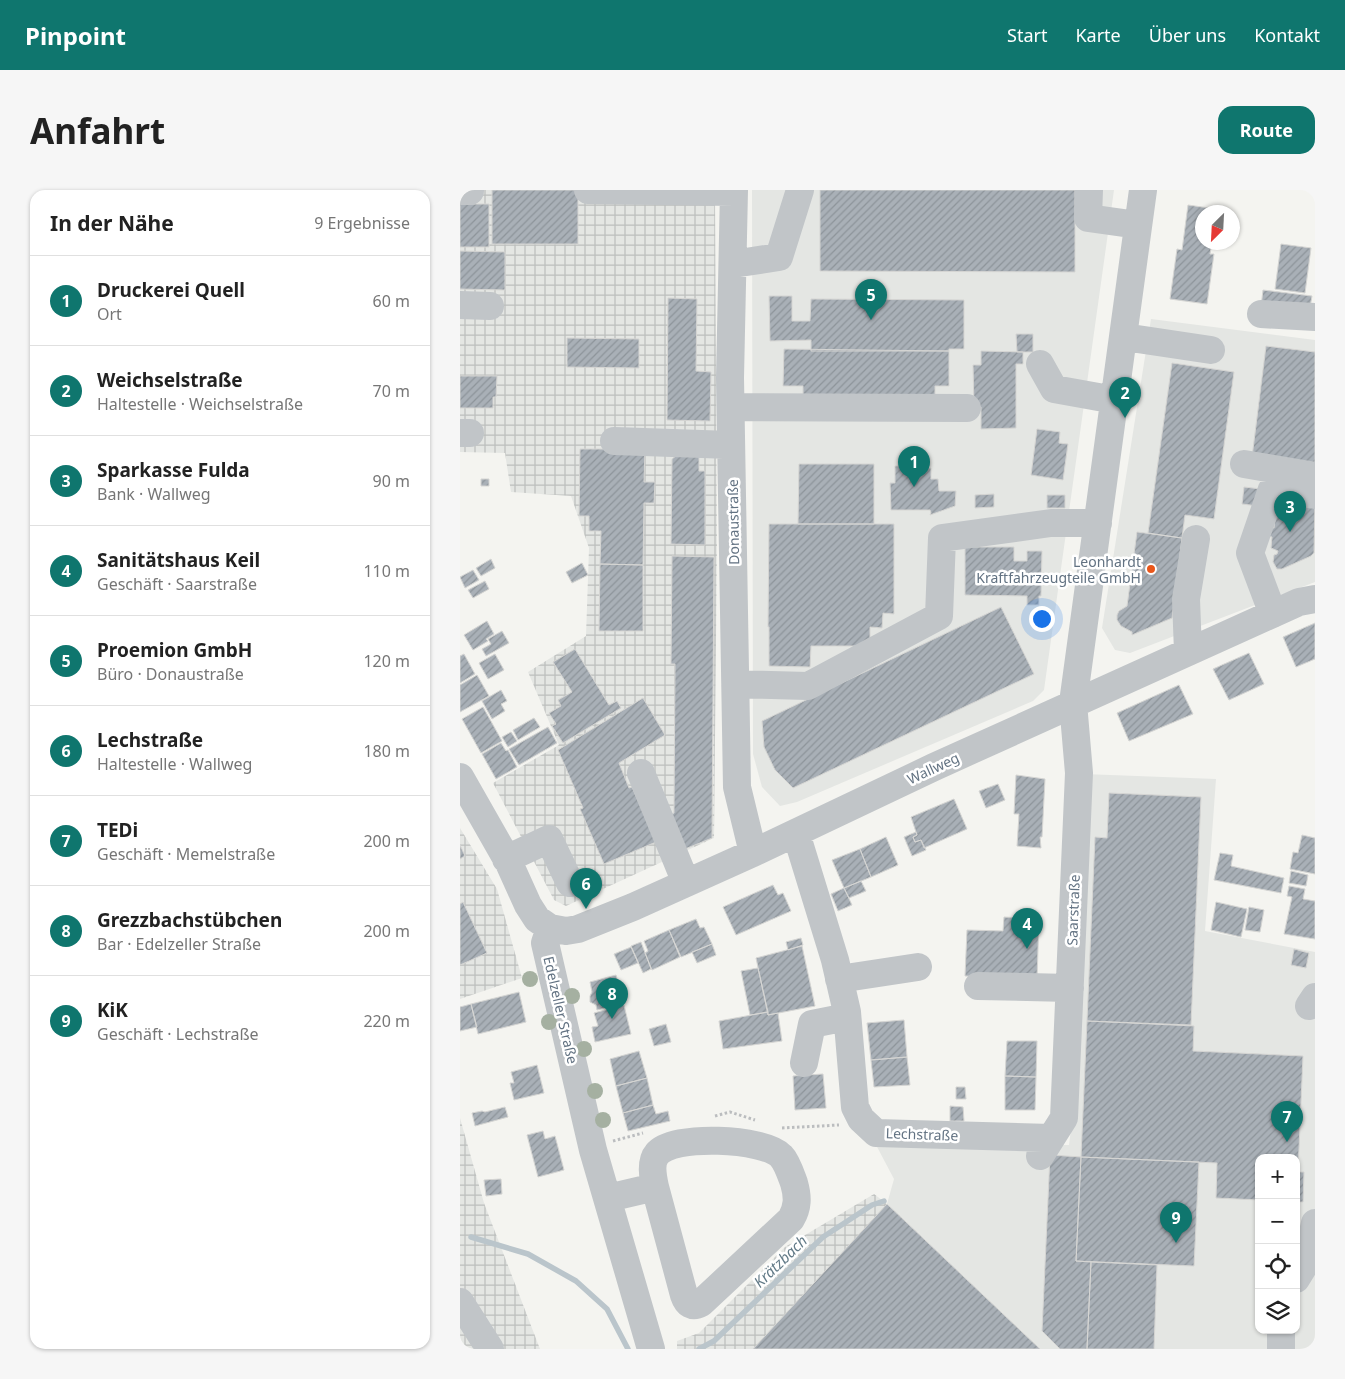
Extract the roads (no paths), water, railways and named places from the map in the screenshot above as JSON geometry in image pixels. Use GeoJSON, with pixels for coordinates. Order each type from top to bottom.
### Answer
{"type":"FeatureCollection","features":[{"type":"Feature","properties":{"kind":"street"},"geometry":{"type":"LineString","coordinates":[[588,190],[734,191]]}},
{"type":"Feature","properties":{"kind":"street"},"geometry":{"type":"LineString","coordinates":[[733,264],[779,257],[800,190]]}},
{"type":"Feature","properties":{"kind":"street"},"geometry":{"type":"LineString","coordinates":[[1089,190],[1088,218],[1138,225]]}},
{"type":"Feature","properties":{"kind":"street","name":"Saarstraße"},"geometry":{"type":"LineString","coordinates":[[1052,1137],[1070,988],[1079,773],[1073,703],[1143,190]]}},
{"type":"Feature","properties":{"kind":"street","name":"Donaustraße"},"geometry":{"type":"LineString","coordinates":[[734,191],[731,445],[737,787],[753,853]]}},
{"type":"Feature","properties":{"kind":"street"},"geometry":{"type":"LineString","coordinates":[[460,305],[490,306]]}},
{"type":"Feature","properties":{"kind":"street"},"geometry":{"type":"LineString","coordinates":[[1261,314],[1315,317]]}},
{"type":"Feature","properties":{"kind":"street"},"geometry":{"type":"LineString","coordinates":[[1124,337],[1211,350]]}},
{"type":"Feature","properties":{"kind":"street"},"geometry":{"type":"LineString","coordinates":[[1040,364],[1054,389],[1115,400]]}},
{"type":"Feature","properties":{"kind":"street"},"geometry":{"type":"LineString","coordinates":[[731,407],[966,408]]}},
{"type":"Feature","properties":{"kind":"street"},"geometry":{"type":"LineString","coordinates":[[614,441],[731,445]]}},
{"type":"Feature","properties":{"kind":"street"},"geometry":{"type":"LineString","coordinates":[[1244,464],[1315,476]]}},
{"type":"Feature","properties":{"kind":"street"},"geometry":{"type":"LineString","coordinates":[[1273,614],[1250,553],[1272,489],[1315,495]]}},
{"type":"Feature","properties":{"kind":"street"},"geometry":{"type":"LineString","coordinates":[[736,684],[808,686],[939,616],[942,538],[1051,523],[1098,523]]}},
{"type":"Feature","properties":{"kind":"street"},"geometry":{"type":"LineString","coordinates":[[1188,652],[1186,598],[1196,539]]}},
{"type":"Feature","properties":{"kind":"street","name":"Wallweg"},"geometry":{"type":"LineString","coordinates":[[550,928],[566,931],[578,930],[753,853],[1073,703],[1299,602],[1315,598]]}},
{"type":"Feature","properties":{"kind":"street"},"geometry":{"type":"LineString","coordinates":[[641,773],[686,883]]}},
{"type":"Feature","properties":{"kind":"street"},"geometry":{"type":"LineString","coordinates":[[460,777],[506,859],[528,905],[537,919],[550,928]]}},
{"type":"Feature","properties":{"kind":"street","name":"Lechstraße"},"geometry":{"type":"LineString","coordinates":[[796,833],[835,960],[847,1017],[855,1107],[861,1119],[876,1132],[1052,1137]]}},
{"type":"Feature","properties":{"kind":"street"},"geometry":{"type":"LineString","coordinates":[[506,859],[549,839],[570,883]]}},
{"type":"Feature","properties":{"kind":"street","name":"Edelzeller Straße"},"geometry":{"type":"LineString","coordinates":[[550,928],[545,943],[593,1150],[651,1348]]}},
{"type":"Feature","properties":{"kind":"street"},"geometry":{"type":"LineString","coordinates":[[839,979],[918,967]]}},
{"type":"Feature","properties":{"kind":"street"},"geometry":{"type":"LineString","coordinates":[[978,986],[1070,988]]}},
{"type":"Feature","properties":{"kind":"street"},"geometry":{"type":"LineString","coordinates":[[804,1063],[812,1024],[847,1017]]}},
{"type":"Feature","properties":{"kind":"street"},"geometry":{"type":"LineString","coordinates":[[698,1141],[754,1144],[769,1148],[781,1156],[797,1192],[797,1208],[792,1219],[701,1304],[696,1306],[690,1305],[686,1301],[654,1187],[653,1164],[656,1154],[665,1148],[698,1141]]}},
{"type":"Feature","properties":{"kind":"street"},"geometry":{"type":"LineString","coordinates":[[608,1198],[654,1187]]}},
{"type":"Feature","properties":{"kind":"street"},"geometry":{"type":"LineString","coordinates":[[1306,1268],[1315,1223]]}},
{"type":"Feature","properties":{"kind":"street"},"geometry":{"type":"LineString","coordinates":[[460,1302],[490,1349]]}},
{"type":"Feature","properties":{"kind":"street"},"geometry":{"type":"LineString","coordinates":[[1280,1349],[1281,1334]]}},
{"type":"Feature","properties":{"kind":"waterway","name":"Krätzbach"},"geometry":{"type":"LineString","coordinates":[[699,1349],[714,1341],[823,1237],[872,1205],[884,1201]]}},
{"type":"Feature","properties":{"kind":"waterway","name":"Krätzbach"},"geometry":{"type":"LineString","coordinates":[[471,1237],[528,1254],[576,1281],[607,1309],[628,1349]]}},
{"type":"Feature","properties":{"kind":"place","name":"Proemion GmbH"},"geometry":{"type":"Point","coordinates":[871,320]}},
{"type":"Feature","properties":{"kind":"place","name":"Weichselstraße"},"geometry":{"type":"Point","coordinates":[1125,418]}},
{"type":"Feature","properties":{"kind":"place","name":"Druckerei Quell"},"geometry":{"type":"Point","coordinates":[914,487]}},
{"type":"Feature","properties":{"kind":"place","name":"Sparkasse Fulda"},"geometry":{"type":"Point","coordinates":[1290,532]}},
{"type":"Feature","properties":{"kind":"place","name":"Leonhardt Kraftfahrzeugteile GmbH"},"geometry":{"type":"Point","coordinates":[1151,569]}},
{"type":"Feature","properties":{"kind":"place","name":"Lechstraße"},"geometry":{"type":"Point","coordinates":[586,909]}},
{"type":"Feature","properties":{"kind":"place","name":"Sanitätshaus Keil"},"geometry":{"type":"Point","coordinates":[1027,949]}},
{"type":"Feature","properties":{"kind":"place","name":"Grezzbachstübchen"},"geometry":{"type":"Point","coordinates":[612,1019]}},
{"type":"Feature","properties":{"kind":"place","name":"TEDi"},"geometry":{"type":"Point","coordinates":[1287,1142]}},
{"type":"Feature","properties":{"kind":"place","name":"KiK"},"geometry":{"type":"Point","coordinates":[1176,1243]}}]}
